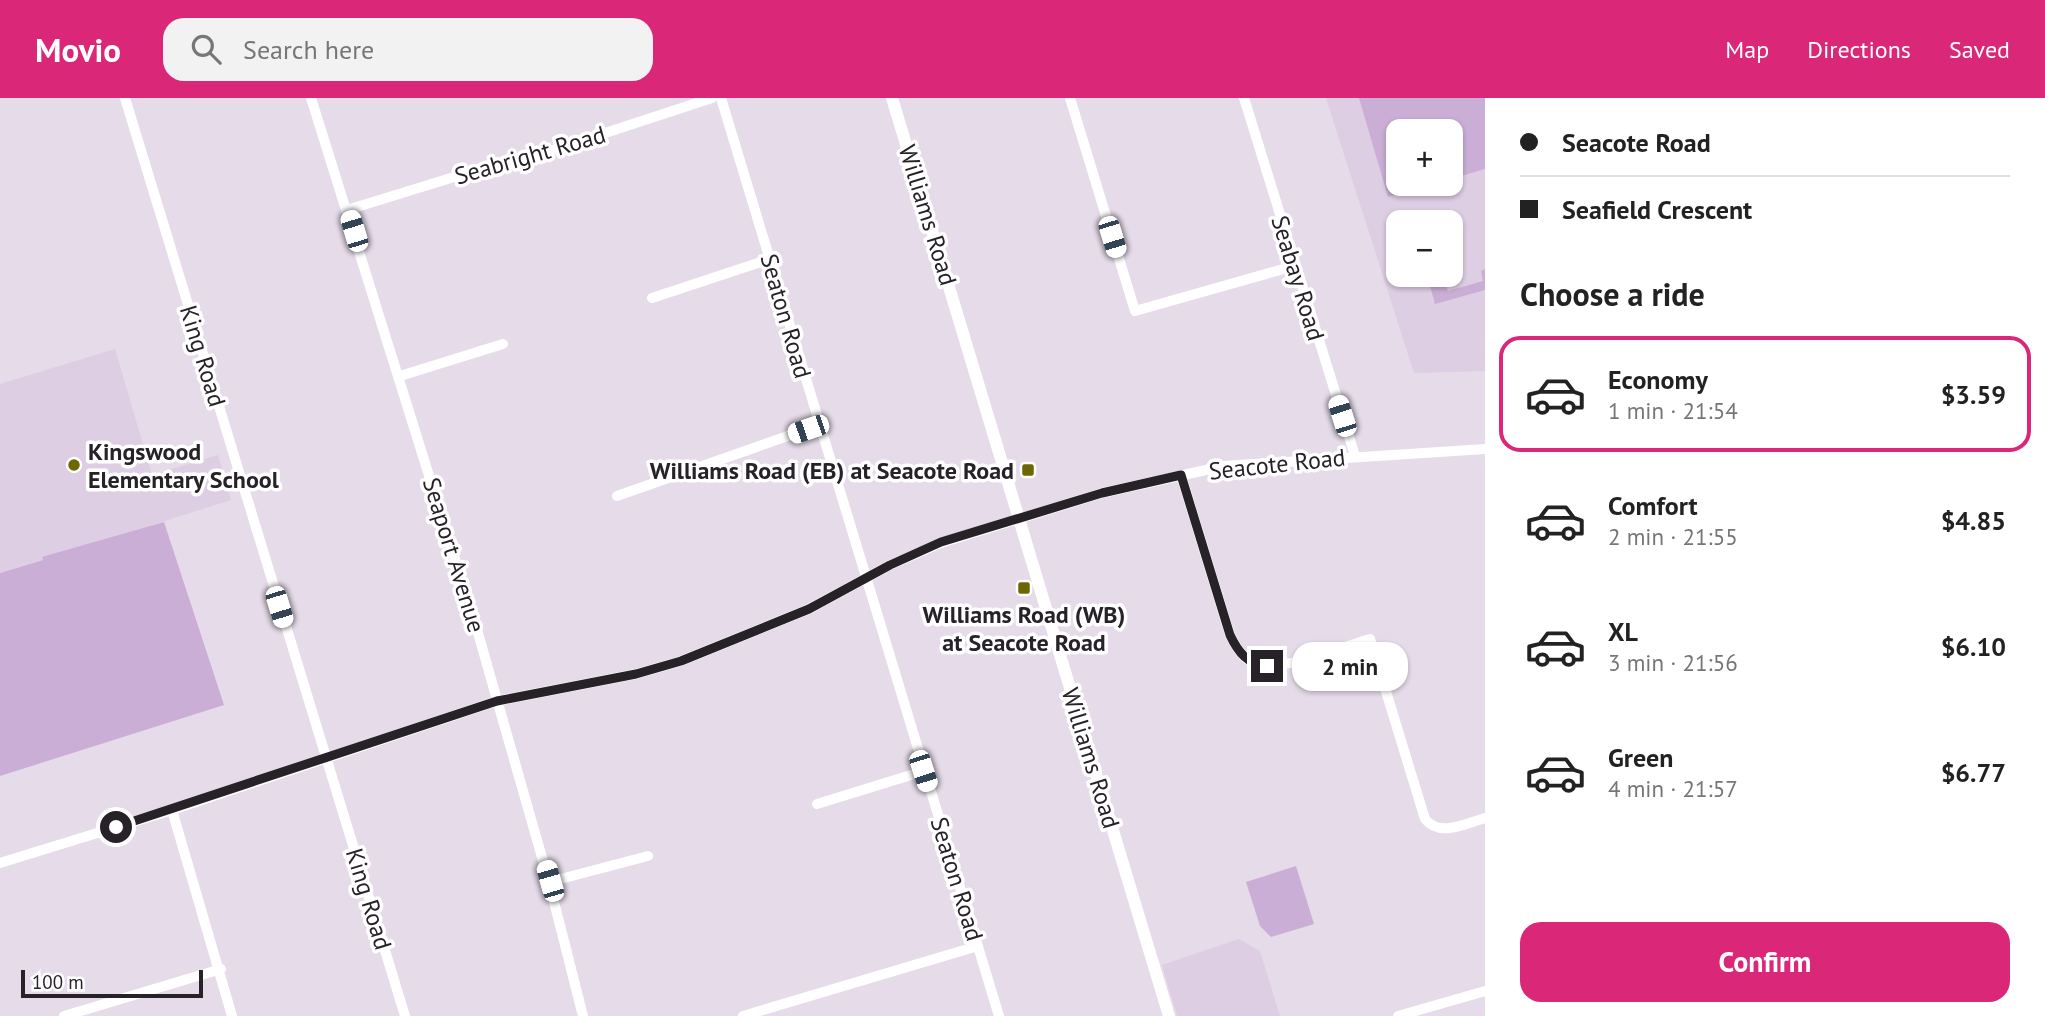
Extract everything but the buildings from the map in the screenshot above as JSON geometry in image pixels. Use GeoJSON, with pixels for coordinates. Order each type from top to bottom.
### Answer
{"type":"FeatureCollection","features":[{"type":"Feature","properties":{"kind":"street","name":"King Road"},"geometry":{"type":"LineString","coordinates":[[125,98],[405,1016]]}},
{"type":"Feature","properties":{"kind":"street","name":"Seaport Avenue"},"geometry":{"type":"LineString","coordinates":[[311,98],[400,376],[497,701],[550,881],[583,1016]]}},
{"type":"Feature","properties":{"kind":"street","name":"Seabright Road"},"geometry":{"type":"LineString","coordinates":[[347,210],[493,164],[538,155],[712,98]]}},
{"type":"Feature","properties":{"kind":"street","name":"Seaton Road"},"geometry":{"type":"LineString","coordinates":[[721,98],[999,1016]]}},
{"type":"Feature","properties":{"kind":"street","name":"Williams Road"},"geometry":{"type":"LineString","coordinates":[[892,98],[1169,1016]]}},
{"type":"Feature","properties":{"kind":"street"},"geometry":{"type":"LineString","coordinates":[[1070,98],[1135,311],[1294,266]]}},
{"type":"Feature","properties":{"kind":"street","name":"Seabay Road"},"geometry":{"type":"LineString","coordinates":[[1244,98],[1355,456]]}},
{"type":"Feature","properties":{"kind":"street"},"geometry":{"type":"LineString","coordinates":[[652,298],[770,259]]}},
{"type":"Feature","properties":{"kind":"street"},"geometry":{"type":"LineString","coordinates":[[400,376],[503,344]]}},
{"type":"Feature","properties":{"kind":"street"},"geometry":{"type":"LineString","coordinates":[[617,496],[819,425]]}},
{"type":"Feature","properties":{"kind":"street","name":"Seacote Road"},"geometry":{"type":"LineString","coordinates":[[0,863],[172,810],[497,701],[636,674],[681,661],[809,609],[941,542],[1019,518],[1224,466],[1485,449]]}},
{"type":"Feature","properties":{"kind":"street"},"geometry":{"type":"LineString","coordinates":[[1181,475],[1230,635],[1239,651],[1255,664],[1275,666],[1370,639],[1425,820],[1441,829],[1485,818]]}},
{"type":"Feature","properties":{"kind":"street"},"geometry":{"type":"LineString","coordinates":[[817,804],[923,771]]}},
{"type":"Feature","properties":{"kind":"street"},"geometry":{"type":"LineString","coordinates":[[172,810],[221,969],[232,1016]]}},
{"type":"Feature","properties":{"kind":"street"},"geometry":{"type":"LineString","coordinates":[[550,881],[648,856]]}},
{"type":"Feature","properties":{"kind":"street"},"geometry":{"type":"LineString","coordinates":[[743,1016],[978,946]]}},
{"type":"Feature","properties":{"kind":"street"},"geometry":{"type":"LineString","coordinates":[[64,1016],[221,969]]}},
{"type":"Feature","properties":{"kind":"street"},"geometry":{"type":"LineString","coordinates":[[1398,1016],[1485,991]]}},
{"type":"Feature","properties":{"kind":"shaded area"},"geometry":{"type":"Polygon","coordinates":[[[1326,98],[1485,98],[1485,371],[1414,373],[1386,287],[1463,287],[1463,210],[1386,210],[1386,286],[1326,98]]]}},
{"type":"Feature","properties":{"kind":"shaded area"},"geometry":{"type":"Polygon","coordinates":[[[1359,98],[1485,98],[1485,169],[1463,175],[1463,119],[1386,119],[1386,190],[1359,98]]]}},
{"type":"Feature","properties":{"kind":"shaded area"},"geometry":{"type":"Polygon","coordinates":[[[1485,269],[1485,290],[1435,304],[1430,287],[1447,287],[1448,291],[1483,281],[1481,271],[1485,269]]]}},
{"type":"Feature","properties":{"kind":"shaded area","name":"Kingswood Elementary School"},"geometry":{"type":"Polygon","coordinates":[[[115,349],[152,475],[218,455],[231,500],[0,573],[0,384],[115,349]]]}},
{"type":"Feature","properties":{"kind":"shaded area"},"geometry":{"type":"Polygon","coordinates":[[[164,522],[224,705],[0,776],[0,573],[43,560],[42,557],[164,522]]]}},
{"type":"Feature","properties":{"kind":"shaded area"},"geometry":{"type":"Polygon","coordinates":[[[1296,866],[1314,924],[1271,937],[1260,926],[1246,882],[1296,866]]]}},
{"type":"Feature","properties":{"kind":"shaded area"},"geometry":{"type":"Polygon","coordinates":[[[1239,939],[1260,951],[1280,1016],[1177,1016],[1162,965],[1239,939]]]}},
{"type":"Feature","properties":{"kind":"place","name":"Kingswood Elementary School"},"geometry":{"type":"Point","coordinates":[74,465]}},
{"type":"Feature","properties":{"kind":"place","name":"Williams Road (EB) at Seacote Road"},"geometry":{"type":"Point","coordinates":[1028,470]}},
{"type":"Feature","properties":{"kind":"place","name":"Williams Road (WB) at Seacote Road"},"geometry":{"type":"Point","coordinates":[1024,588]}},
{"type":"Feature","properties":{"kind":"route"},"geometry":{"type":"LineString","coordinates":[[116,827],[497,701],[636,674],[681,661],[809,609],[890,565],[941,542],[1102,493],[1181,475],[1230,635],[1239,651],[1250,661],[1267,666]]}}]}
